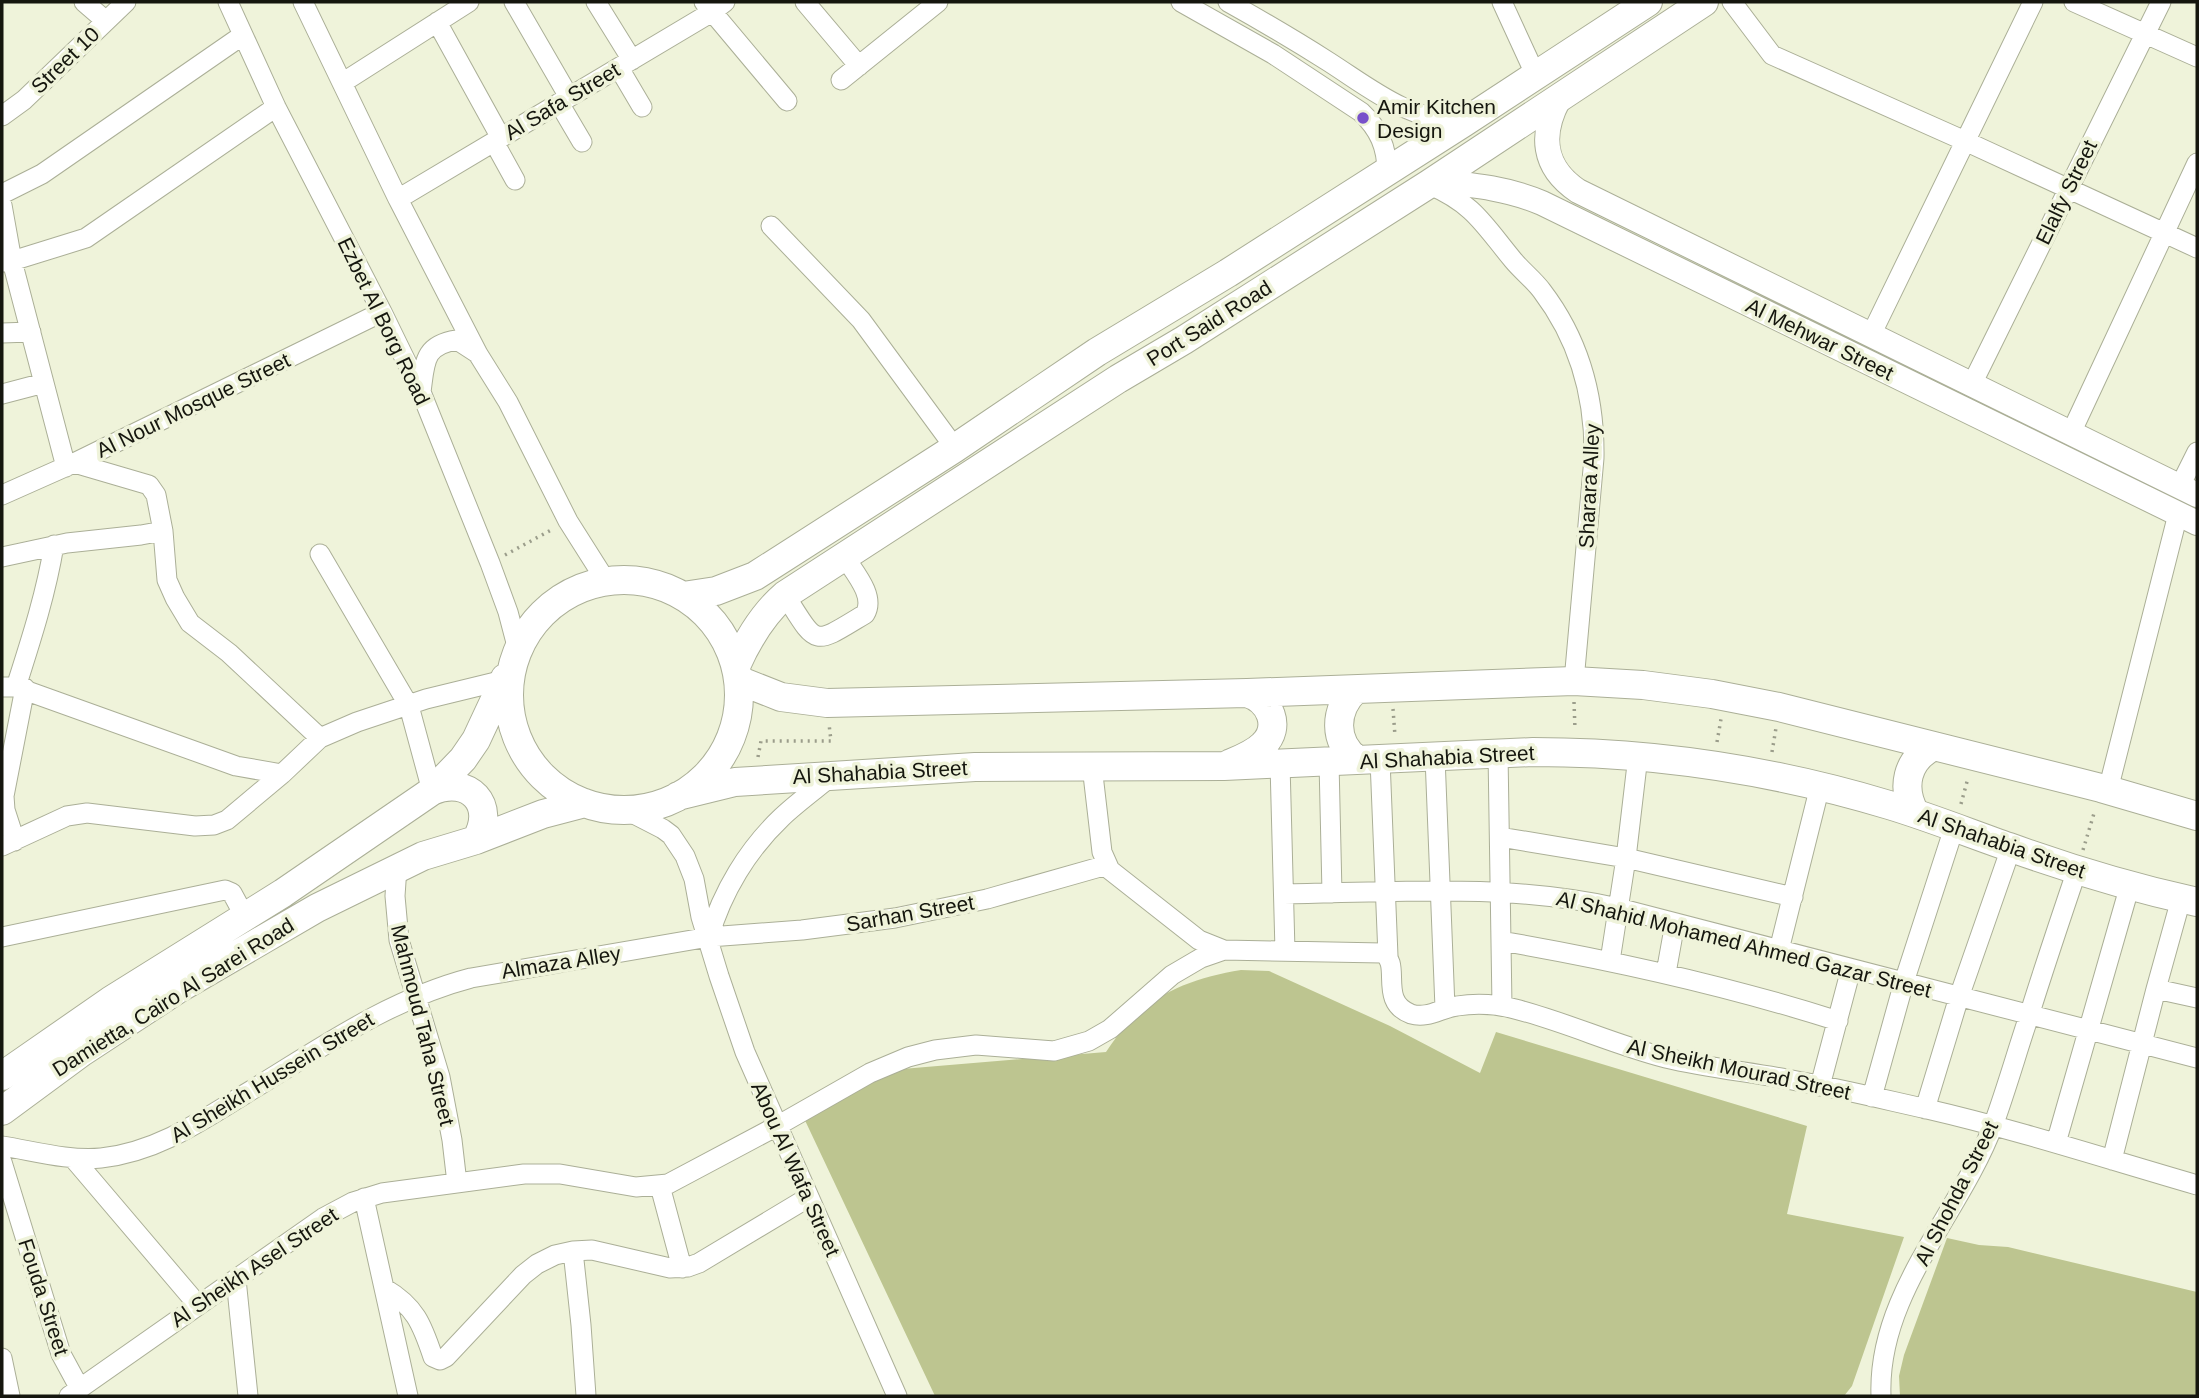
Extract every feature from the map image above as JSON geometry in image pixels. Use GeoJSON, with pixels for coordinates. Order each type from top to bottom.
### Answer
{"type":"FeatureCollection","features":[{"type":"Feature","properties":{"kind":"highway","name":"Port Said Road"},"geometry":{"type":"LineString","coordinates":[[683,596],[716,591],[755,576],[955,448],[1097,352],[1228,273],[1648,2]]}},
{"type":"Feature","properties":{"kind":"highway","name":"Port Said Road"},"geometry":{"type":"LineString","coordinates":[[737,673],[757,627],[772,606],[785,594],[1118,379],[1432,183],[1704,2]]}},
{"type":"Feature","properties":{"kind":"highway"},"geometry":{"type":"LineString","coordinates":[[1162,312],[1160,326],[1163,333],[1169,338],[1184,340]]}},
{"type":"Feature","properties":{"kind":"highway"},"geometry":{"type":"LineString","coordinates":[[1097,352],[1105,352],[1118,362],[1118,379]]}},
{"type":"Feature","properties":{"kind":"highway"},"geometry":{"type":"LineString","coordinates":[[606,581],[646,582],[683,596],[697,606],[721,633],[737,673],[737,714],[726,747],[706,775],[678,796],[662,803],[626,810],[585,803],[566,794],[535,768],[523,750],[510,712],[511,667],[535,622],[560,599],[582,588],[606,581]]}},
{"type":"Feature","properties":{"kind":"highway","name":"Damietta, Cairo Al Sarei Road"},"geometry":{"type":"LineString","coordinates":[[2,1076],[110,1001],[330,862],[432,791],[476,740],[511,667]]}},
{"type":"Feature","properties":{"kind":"highway"},"geometry":{"type":"LineString","coordinates":[[737,673],[781,697],[827,703],[1355,690],[1574,681],[1643,685],[1725,696],[1779,707],[2105,789],[2197,816]]}},
{"type":"Feature","properties":{"kind":"highway"},"geometry":{"type":"LineString","coordinates":[[1355,690],[1343,704],[1339,729],[1345,747],[1366,761]]}},
{"type":"Feature","properties":{"kind":"highway"},"geometry":{"type":"LineString","coordinates":[[1224,766],[1256,751],[1265,744],[1271,734],[1272,716],[1267,706],[1247,693]]}},
{"type":"Feature","properties":{"kind":"highway"},"geometry":{"type":"LineString","coordinates":[[1916,814],[1907,792],[1909,775],[1920,756],[1934,746]]}},
{"type":"Feature","properties":{"kind":"highway","name":"Al Shahabia Street"},"geometry":{"type":"LineString","coordinates":[[678,796],[725,784],[755,780],[975,767],[1224,766],[1498,753],[1575,752],[1638,756],[1713,765],[1820,786],[1916,814],[2077,870],[2189,901]]}},
{"type":"Feature","properties":{"kind":"highway"},"geometry":{"type":"LineString","coordinates":[[432,791],[455,785],[476,796],[482,806],[484,818],[482,830],[476,840]]}},
{"type":"Feature","properties":{"kind":"highway","name":"Damietta, Cairo Al Sarei Road"},"geometry":{"type":"LineString","coordinates":[[2,1111],[82,1052],[178,989],[277,930],[397,867],[542,814],[585,803]]}},
{"type":"Feature","properties":{"kind":"main road","name":"Al Mehwar Street"},"geometry":{"type":"LineString","coordinates":[[1559,99],[1548,124],[1546,141],[1553,166],[1570,186],[2188,490]]}},
{"type":"Feature","properties":{"kind":"main road","name":"Al Mehwar Street"},"geometry":{"type":"LineString","coordinates":[[1432,183],[1490,187],[1517,193],[1542,203],[2188,518]]}},
{"type":"Feature","properties":{"kind":"main road"},"geometry":{"type":"LineString","coordinates":[[1929,392],[1941,369]]}},
{"type":"Feature","properties":{"kind":"street"},"geometry":{"type":"LineString","coordinates":[[84,2],[106,21]]}},
{"type":"Feature","properties":{"kind":"street","name":"Street 10"},"geometry":{"type":"LineString","coordinates":[[2,116],[24,100],[126,2]]}},
{"type":"Feature","properties":{"kind":"street","name":"Ezbet Al Borg Road"},"geometry":{"type":"LineString","coordinates":[[228,2],[276,107],[421,392],[491,563],[508,612],[511,667]]}},
{"type":"Feature","properties":{"kind":"street"},"geometry":{"type":"LineString","coordinates":[[303,2],[398,199],[478,354],[508,402],[568,521],[606,581]]}},
{"type":"Feature","properties":{"kind":"street"},"geometry":{"type":"LineString","coordinates":[[342,83],[469,2]]}},
{"type":"Feature","properties":{"kind":"street"},"geometry":{"type":"LineString","coordinates":[[514,2],[564,100],[582,142]]}},
{"type":"Feature","properties":{"kind":"street"},"geometry":{"type":"LineString","coordinates":[[596,2],[642,107]]}},
{"type":"Feature","properties":{"kind":"street"},"geometry":{"type":"LineString","coordinates":[[805,2],[859,66]]}},
{"type":"Feature","properties":{"kind":"street"},"geometry":{"type":"LineString","coordinates":[[1181,2],[1273,54],[1361,112],[1373,124],[1381,139],[1387,172]]}},
{"type":"Feature","properties":{"kind":"street"},"geometry":{"type":"LineString","coordinates":[[1228,2],[1297,42],[1391,103],[1426,117],[1463,123]]}},
{"type":"Feature","properties":{"kind":"street"},"geometry":{"type":"LineString","coordinates":[[1502,2],[1536,76]]}},
{"type":"Feature","properties":{"kind":"street"},"geometry":{"type":"LineString","coordinates":[[1732,2],[1772,55],[2197,248]]}},
{"type":"Feature","properties":{"kind":"street"},"geometry":{"type":"LineString","coordinates":[[1871,335],[2033,2]]}},
{"type":"Feature","properties":{"kind":"street"},"geometry":{"type":"LineString","coordinates":[[2074,2],[2197,57]]}},
{"type":"Feature","properties":{"kind":"street","name":"Elalfy Street"},"geometry":{"type":"LineString","coordinates":[[1972,384],[2161,2]]}},
{"type":"Feature","properties":{"kind":"street"},"geometry":{"type":"LineString","coordinates":[[713,5],[787,101]]}},
{"type":"Feature","properties":{"kind":"street","name":"Al Safa Street"},"geometry":{"type":"LineString","coordinates":[[398,199],[625,64],[713,5]]}},
{"type":"Feature","properties":{"kind":"street"},"geometry":{"type":"LineString","coordinates":[[841,80],[925,5]]}},
{"type":"Feature","properties":{"kind":"street"},"geometry":{"type":"LineString","coordinates":[[437,22],[498,140],[515,180]]}},
{"type":"Feature","properties":{"kind":"street"},"geometry":{"type":"LineString","coordinates":[[2,194],[42,174],[243,35]]}},
{"type":"Feature","properties":{"kind":"street"},"geometry":{"type":"LineString","coordinates":[[7,261],[86,238],[276,107]]}},
{"type":"Feature","properties":{"kind":"street"},"geometry":{"type":"LineString","coordinates":[[2071,433],[2197,163]]}},
{"type":"Feature","properties":{"kind":"street","name":"Sharara Alley"},"geometry":{"type":"LineString","coordinates":[[1432,183],[1461,200],[1477,214],[1517,265],[1540,288],[1569,331],[1587,380],[1593,419],[1594,458],[1574,681]]}},
{"type":"Feature","properties":{"kind":"street"},"geometry":{"type":"LineString","coordinates":[[2,205],[7,261],[70,465],[149,485],[156,495],[163,531],[167,580],[174,598],[190,623],[229,653],[320,738]]}},
{"type":"Feature","properties":{"kind":"street"},"geometry":{"type":"LineString","coordinates":[[772,226],[861,320],[955,448]]}},
{"type":"Feature","properties":{"kind":"street","name":"Al Nour Mosque Street"},"geometry":{"type":"LineString","coordinates":[[2,495],[70,465],[382,312]]}},
{"type":"Feature","properties":{"kind":"street"},"geometry":{"type":"LineString","coordinates":[[2,333],[31,332]]}},
{"type":"Feature","properties":{"kind":"street"},"geometry":{"type":"LineString","coordinates":[[421,392],[426,357],[435,346],[457,340],[478,354]]}},
{"type":"Feature","properties":{"kind":"street"},"geometry":{"type":"LineString","coordinates":[[2,394],[44,383]]}},
{"type":"Feature","properties":{"kind":"street"},"geometry":{"type":"LineString","coordinates":[[2188,490],[2197,452]]}},
{"type":"Feature","properties":{"kind":"street"},"geometry":{"type":"LineString","coordinates":[[2105,789],[2188,518]]}},
{"type":"Feature","properties":{"kind":"street"},"geometry":{"type":"LineString","coordinates":[[2,557],[54,545],[141,536],[163,531]]}},
{"type":"Feature","properties":{"kind":"street"},"geometry":{"type":"LineString","coordinates":[[54,545],[40,611],[14,687],[4,796],[8,843],[67,816],[87,813],[188,826],[214,825],[227,820],[320,738],[511,667]]}},
{"type":"Feature","properties":{"kind":"street"},"geometry":{"type":"LineString","coordinates":[[320,554],[409,706],[432,791]]}},
{"type":"Feature","properties":{"kind":"street"},"geometry":{"type":"LineString","coordinates":[[785,594],[808,631],[821,638],[865,614],[869,608],[866,593],[844,556]]}},
{"type":"Feature","properties":{"kind":"street"},"geometry":{"type":"LineString","coordinates":[[14,687],[236,766],[282,774]]}},
{"type":"Feature","properties":{"kind":"street"},"geometry":{"type":"LineString","coordinates":[[1498,753],[1502,1006]]}},
{"type":"Feature","properties":{"kind":"street"},"geometry":{"type":"LineString","coordinates":[[1610,961],[1638,756]]}},
{"type":"Feature","properties":{"kind":"street"},"geometry":{"type":"LineString","coordinates":[[1435,757],[1445,1008]]}},
{"type":"Feature","properties":{"kind":"street"},"geometry":{"type":"LineString","coordinates":[[1332,893],[1366,761]]}},
{"type":"Feature","properties":{"kind":"street","name":"Al Sheikh Mourad Street"},"geometry":{"type":"LineString","coordinates":[[1366,761],[1387,892],[1388,956],[1391,962],[1392,994],[1401,1007],[1415,1015],[1430,1015],[1445,1008],[1473,1004],[1502,1006],[1668,1058],[1820,1086],[1994,1125],[2197,1185]]}},
{"type":"Feature","properties":{"kind":"street"},"geometry":{"type":"LineString","coordinates":[[1280,764],[1285,951]]}},
{"type":"Feature","properties":{"kind":"street"},"geometry":{"type":"LineString","coordinates":[[1093,766],[1102,852],[1107,865],[1117,877],[1199,940],[1224,950],[1382,953],[1388,956]]}},
{"type":"Feature","properties":{"kind":"street"},"geometry":{"type":"LineString","coordinates":[[709,937],[733,881],[755,846],[783,816],[834,775]]}},
{"type":"Feature","properties":{"kind":"street"},"geometry":{"type":"LineString","coordinates":[[1779,950],[1820,786]]}},
{"type":"Feature","properties":{"kind":"street","name":"Abou Al Wafa Street"},"geometry":{"type":"LineString","coordinates":[[626,810],[663,829],[681,849],[694,879],[701,917],[734,1024],[897,1396]]}},
{"type":"Feature","properties":{"kind":"street"},"geometry":{"type":"LineString","coordinates":[[1871,1097],[1904,982],[1954,828]]}},
{"type":"Feature","properties":{"kind":"street"},"geometry":{"type":"LineString","coordinates":[[1500,837],[1626,858],[1793,897]]}},
{"type":"Feature","properties":{"kind":"street"},"geometry":{"type":"LineString","coordinates":[[1925,1109],[1959,997],[2011,848]]}},
{"type":"Feature","properties":{"kind":"street","name":"Sarhan Street"},"geometry":{"type":"LineString","coordinates":[[709,937],[802,930],[926,912],[1007,894],[1107,865]]}},
{"type":"Feature","properties":{"kind":"street","name":"Mahmoud Taha Street"},"geometry":{"type":"LineString","coordinates":[[397,867],[395,896],[399,940],[440,1077],[457,1183]]}},
{"type":"Feature","properties":{"kind":"street","name":"Al Shohda Street"},"geometry":{"type":"LineString","coordinates":[[1881,1396],[1883,1352],[1894,1317],[1920,1262],[1967,1181],[1994,1125],[2077,870]]}},
{"type":"Feature","properties":{"kind":"street"},"geometry":{"type":"LineString","coordinates":[[2056,1143],[2130,885]]}},
{"type":"Feature","properties":{"kind":"street"},"geometry":{"type":"LineString","coordinates":[[2,937],[225,890],[232,893],[245,917]]}},
{"type":"Feature","properties":{"kind":"street","name":"Al Shahid Mohamed Ahmed Gazar Street"},"geometry":{"type":"LineString","coordinates":[[1283,894],[1501,892],[1558,897],[1618,908],[2197,1058]]}},
{"type":"Feature","properties":{"kind":"street"},"geometry":{"type":"LineString","coordinates":[[2112,1160],[2156,989],[2189,901]]}},
{"type":"Feature","properties":{"kind":"street"},"geometry":{"type":"LineString","coordinates":[[1666,973],[1675,923]]}},
{"type":"Feature","properties":{"kind":"street","name":"Almaza Alley"},"geometry":{"type":"LineString","coordinates":[[416,995],[489,974],[709,937]]}},
{"type":"Feature","properties":{"kind":"street"},"geometry":{"type":"LineString","coordinates":[[1501,941],[1666,973],[1762,996],[1838,1021]]}},
{"type":"Feature","properties":{"kind":"street","name":"Al Sheikh Asel Street"},"geometry":{"type":"LineString","coordinates":[[75,1393],[333,1212],[364,1198],[542,1173],[636,1187],[660,1186],[683,1177],[870,1073],[921,1053],[976,1045],[1042,1051],[1078,1046],[1110,1028],[1165,979],[1201,958],[1224,950]]}},
{"type":"Feature","properties":{"kind":"street"},"geometry":{"type":"LineString","coordinates":[[1820,1086],[1851,969]]}},
{"type":"Feature","properties":{"kind":"street"},"geometry":{"type":"LineString","coordinates":[[2156,989],[2197,998]]}},
{"type":"Feature","properties":{"kind":"street","name":"Al Sheikh Hussein Street"},"geometry":{"type":"LineString","coordinates":[[2,1146],[73,1158],[118,1155],[148,1148],[169,1139],[365,1021],[416,995]]}},
{"type":"Feature","properties":{"kind":"street"},"geometry":{"type":"LineString","coordinates":[[73,1158],[198,1305]]}},
{"type":"Feature","properties":{"kind":"street","name":"Fouda Street"},"geometry":{"type":"LineString","coordinates":[[2,1162],[75,1393]]}},
{"type":"Feature","properties":{"kind":"street"},"geometry":{"type":"LineString","coordinates":[[660,1186],[682,1268]]}},
{"type":"Feature","properties":{"kind":"street"},"geometry":{"type":"LineString","coordinates":[[384,1288],[398,1297],[415,1314],[427,1336],[433,1357],[440,1360],[446,1357],[530,1269],[546,1259],[573,1251],[601,1252],[664,1267],[682,1268],[699,1262],[808,1197]]}},
{"type":"Feature","properties":{"kind":"street"},"geometry":{"type":"LineString","coordinates":[[364,1198],[408,1396]]}},
{"type":"Feature","properties":{"kind":"street"},"geometry":{"type":"LineString","coordinates":[[573,1251],[586,1396]]}},
{"type":"Feature","properties":{"kind":"street"},"geometry":{"type":"LineString","coordinates":[[236,1279],[248,1396]]}},
{"type":"Feature","properties":{"kind":"street"},"geometry":{"type":"LineString","coordinates":[[2,1358],[10,1396]]}},
{"type":"Feature","properties":{"kind":"path"},"geometry":{"type":"LineString","coordinates":[[491,563],[568,521]]}},
{"type":"Feature","properties":{"kind":"path"},"geometry":{"type":"LineString","coordinates":[[1574,681],[1575,752]]}},
{"type":"Feature","properties":{"kind":"path"},"geometry":{"type":"LineString","coordinates":[[1366,761],[1392,688]]}},
{"type":"Feature","properties":{"kind":"path"},"geometry":{"type":"LineString","coordinates":[[1713,765],[1725,696]]}},
{"type":"Feature","properties":{"kind":"path"},"geometry":{"type":"LineString","coordinates":[[755,780],[761,741],[831,741],[827,703]]}},
{"type":"Feature","properties":{"kind":"path"},"geometry":{"type":"LineString","coordinates":[[1769,775],[1779,707]]}},
{"type":"Feature","properties":{"kind":"path"},"geometry":{"type":"LineString","coordinates":[[1954,828],[1975,756]]}},
{"type":"Feature","properties":{"kind":"path"},"geometry":{"type":"LineString","coordinates":[[2077,870],[2105,789]]}},
{"type":"Feature","properties":{"kind":"green space"},"geometry":{"type":"Polygon","coordinates":[[[1241,970],[1269,971],[1390,1026],[1480,1073],[1496,1032],[1807,1126],[1787,1214],[1904,1237],[1852,1386],[1844,1396],[935,1396],[802,1114],[890,1070],[1106,1052],[1129,1022],[1167,993],[1195,981],[1241,970]]]}},
{"type":"Feature","properties":{"kind":"green space"},"geometry":{"type":"Polygon","coordinates":[[[1947,1238],[1979,1245],[2008,1247],[2197,1292],[2197,1396],[1900,1396],[1899,1376],[1904,1355],[1947,1238]]]}},
{"type":"Feature","properties":{"kind":"place","name":"Amir Kitchen Design"},"geometry":{"type":"Point","coordinates":[1363,118]}}]}
